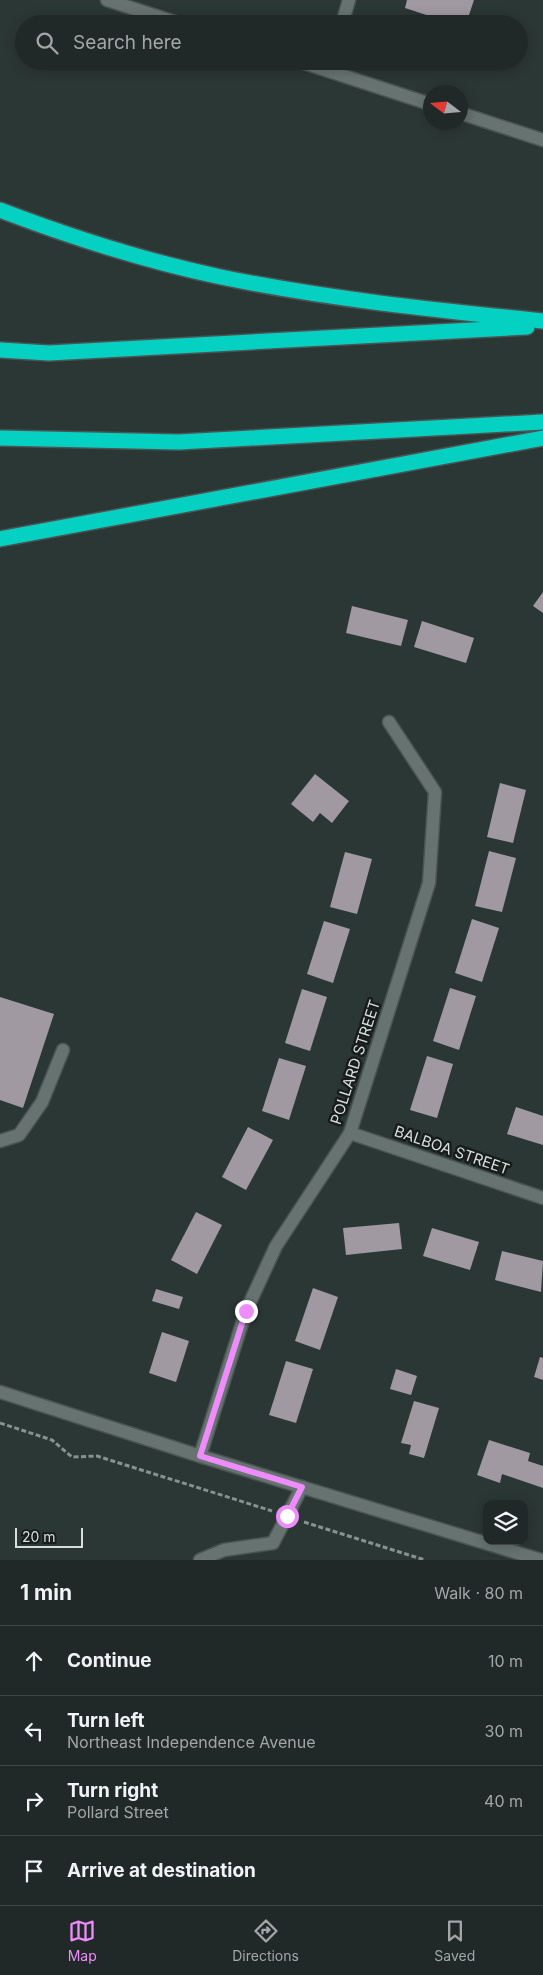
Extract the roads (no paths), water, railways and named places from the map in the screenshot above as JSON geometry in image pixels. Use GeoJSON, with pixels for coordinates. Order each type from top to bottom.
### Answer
{"type":"FeatureCollection","features":[{"type":"Feature","properties":{"kind":"highway"},"geometry":{"type":"LineString","coordinates":[[0,210],[115,248],[220,276],[400,307],[543,321]]}},
{"type":"Feature","properties":{"kind":"highway"},"geometry":{"type":"LineString","coordinates":[[0,350],[49,353],[543,326]]}},
{"type":"Feature","properties":{"kind":"highway"},"geometry":{"type":"LineString","coordinates":[[0,438],[179,442],[543,422]]}},
{"type":"Feature","properties":{"kind":"highway"},"geometry":{"type":"LineString","coordinates":[[0,539],[543,438]]}},
{"type":"Feature","properties":{"kind":"street"},"geometry":{"type":"LineString","coordinates":[[345,15],[350,0]]}},
{"type":"Feature","properties":{"kind":"street"},"geometry":{"type":"LineString","coordinates":[[115,1],[155,15]]}},
{"type":"Feature","properties":{"kind":"street"},"geometry":{"type":"LineString","coordinates":[[340,70],[423,101]]}},
{"type":"Feature","properties":{"kind":"street"},"geometry":{"type":"LineString","coordinates":[[468,116],[543,140]]}},
{"type":"Feature","properties":{"kind":"street","name":"POLLARD STREET"},"geometry":{"type":"LineString","coordinates":[[200,1456],[246,1311],[276,1246],[350,1133],[429,883],[435,792],[389,722]]}},
{"type":"Feature","properties":{"kind":"street"},"geometry":{"type":"LineString","coordinates":[[0,1141],[19,1135],[42,1102],[63,1050]]}},
{"type":"Feature","properties":{"kind":"street","name":"BALBOA STREET"},"geometry":{"type":"LineString","coordinates":[[350,1133],[543,1198]]}},
{"type":"Feature","properties":{"kind":"street"},"geometry":{"type":"LineString","coordinates":[[0,1392],[200,1456],[541,1560]]}},
{"type":"Feature","properties":{"kind":"street"},"geometry":{"type":"LineString","coordinates":[[200,1560],[224,1550],[273,1543],[302,1487]]}}]}
